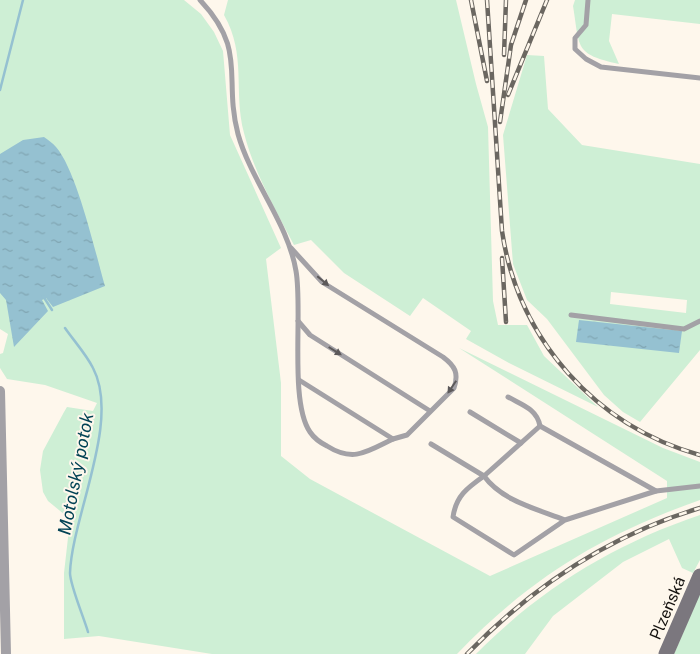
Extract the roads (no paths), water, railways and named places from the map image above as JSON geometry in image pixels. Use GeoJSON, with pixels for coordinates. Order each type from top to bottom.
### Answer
{"type":"FeatureCollection","features":[{"type":"Feature","properties":{"kind":"main road","name":"Plzeňská"},"geometry":{"type":"LineString","coordinates":[[666,654],[700,576]]}},
{"type":"Feature","properties":{"kind":"street"},"geometry":{"type":"LineString","coordinates":[[0,391],[6,654]]}},
{"type":"Feature","properties":{"kind":"lane"},"geometry":{"type":"LineString","coordinates":[[200,0],[216,17],[227,39],[231,59],[238,134],[251,167],[289,246],[296,271],[299,380],[303,421],[311,434],[339,454],[358,456],[393,439],[406,435],[454,388],[458,378],[454,366],[322,282],[289,246]]}},
{"type":"Feature","properties":{"kind":"lane"},"geometry":{"type":"LineString","coordinates":[[588,0],[586,25],[576,38],[575,49],[586,59],[601,67],[700,78]]}},
{"type":"Feature","properties":{"kind":"lane"},"geometry":{"type":"LineString","coordinates":[[571,315],[684,329],[700,321]]}},
{"type":"Feature","properties":{"kind":"lane"},"geometry":{"type":"LineString","coordinates":[[297,320],[310,335],[430,411]]}},
{"type":"Feature","properties":{"kind":"lane"},"geometry":{"type":"LineString","coordinates":[[299,380],[393,439]]}},
{"type":"Feature","properties":{"kind":"lane"},"geometry":{"type":"LineString","coordinates":[[508,396],[533,411],[538,416],[540,426],[656,491]]}},
{"type":"Feature","properties":{"kind":"lane"},"geometry":{"type":"LineString","coordinates":[[470,412],[521,443]]}},
{"type":"Feature","properties":{"kind":"lane"},"geometry":{"type":"LineString","coordinates":[[540,426],[484,476],[462,491],[455,504],[453,517],[514,555],[565,520],[656,491],[700,486]]}},
{"type":"Feature","properties":{"kind":"lane"},"geometry":{"type":"LineString","coordinates":[[431,444],[484,476],[491,485],[503,494],[565,520]]}},
{"type":"Feature","properties":{"kind":"water"},"geometry":{"type":"Polygon","coordinates":[[[44,137],[56,147],[64,158],[71,174],[85,213],[105,286],[53,307],[46,298],[42,300],[48,311],[14,347],[6,300],[0,293],[0,154],[23,140],[44,137]]]}},
{"type":"Feature","properties":{"kind":"water"},"geometry":{"type":"Polygon","coordinates":[[[579,320],[682,331],[679,353],[576,342],[579,320]]]}},
{"type":"Feature","properties":{"kind":"waterway","name":"Motolský potok"},"geometry":{"type":"LineString","coordinates":[[0,90],[23,0]]}},
{"type":"Feature","properties":{"kind":"waterway","name":"Motolský potok"},"geometry":{"type":"LineString","coordinates":[[43,296],[52,310]]}},
{"type":"Feature","properties":{"kind":"waterway","name":"Motolský potok"},"geometry":{"type":"LineString","coordinates":[[65,328],[93,368],[100,390],[99,441],[78,524],[70,573],[88,632]]}},
{"type":"Feature","properties":{"kind":"railway"},"geometry":{"type":"LineString","coordinates":[[471,0],[487,81]]}},
{"type":"Feature","properties":{"kind":"railway"},"geometry":{"type":"LineString","coordinates":[[487,0],[502,231],[511,270],[525,307],[544,342],[568,373],[595,400],[627,423],[662,441],[700,455]]}},
{"type":"Feature","properties":{"kind":"railway"},"geometry":{"type":"LineString","coordinates":[[504,55],[506,0]]}},
{"type":"Feature","properties":{"kind":"railway"},"geometry":{"type":"LineString","coordinates":[[500,122],[511,45],[526,0]]}},
{"type":"Feature","properties":{"kind":"railway"},"geometry":{"type":"LineString","coordinates":[[508,95],[547,0]]}},
{"type":"Feature","properties":{"kind":"railway"},"geometry":{"type":"LineString","coordinates":[[502,258],[506,322]]}},
{"type":"Feature","properties":{"kind":"railway"},"geometry":{"type":"LineString","coordinates":[[467,654],[518,607],[574,566],[604,548],[635,533],[667,519],[700,508]]}}]}
